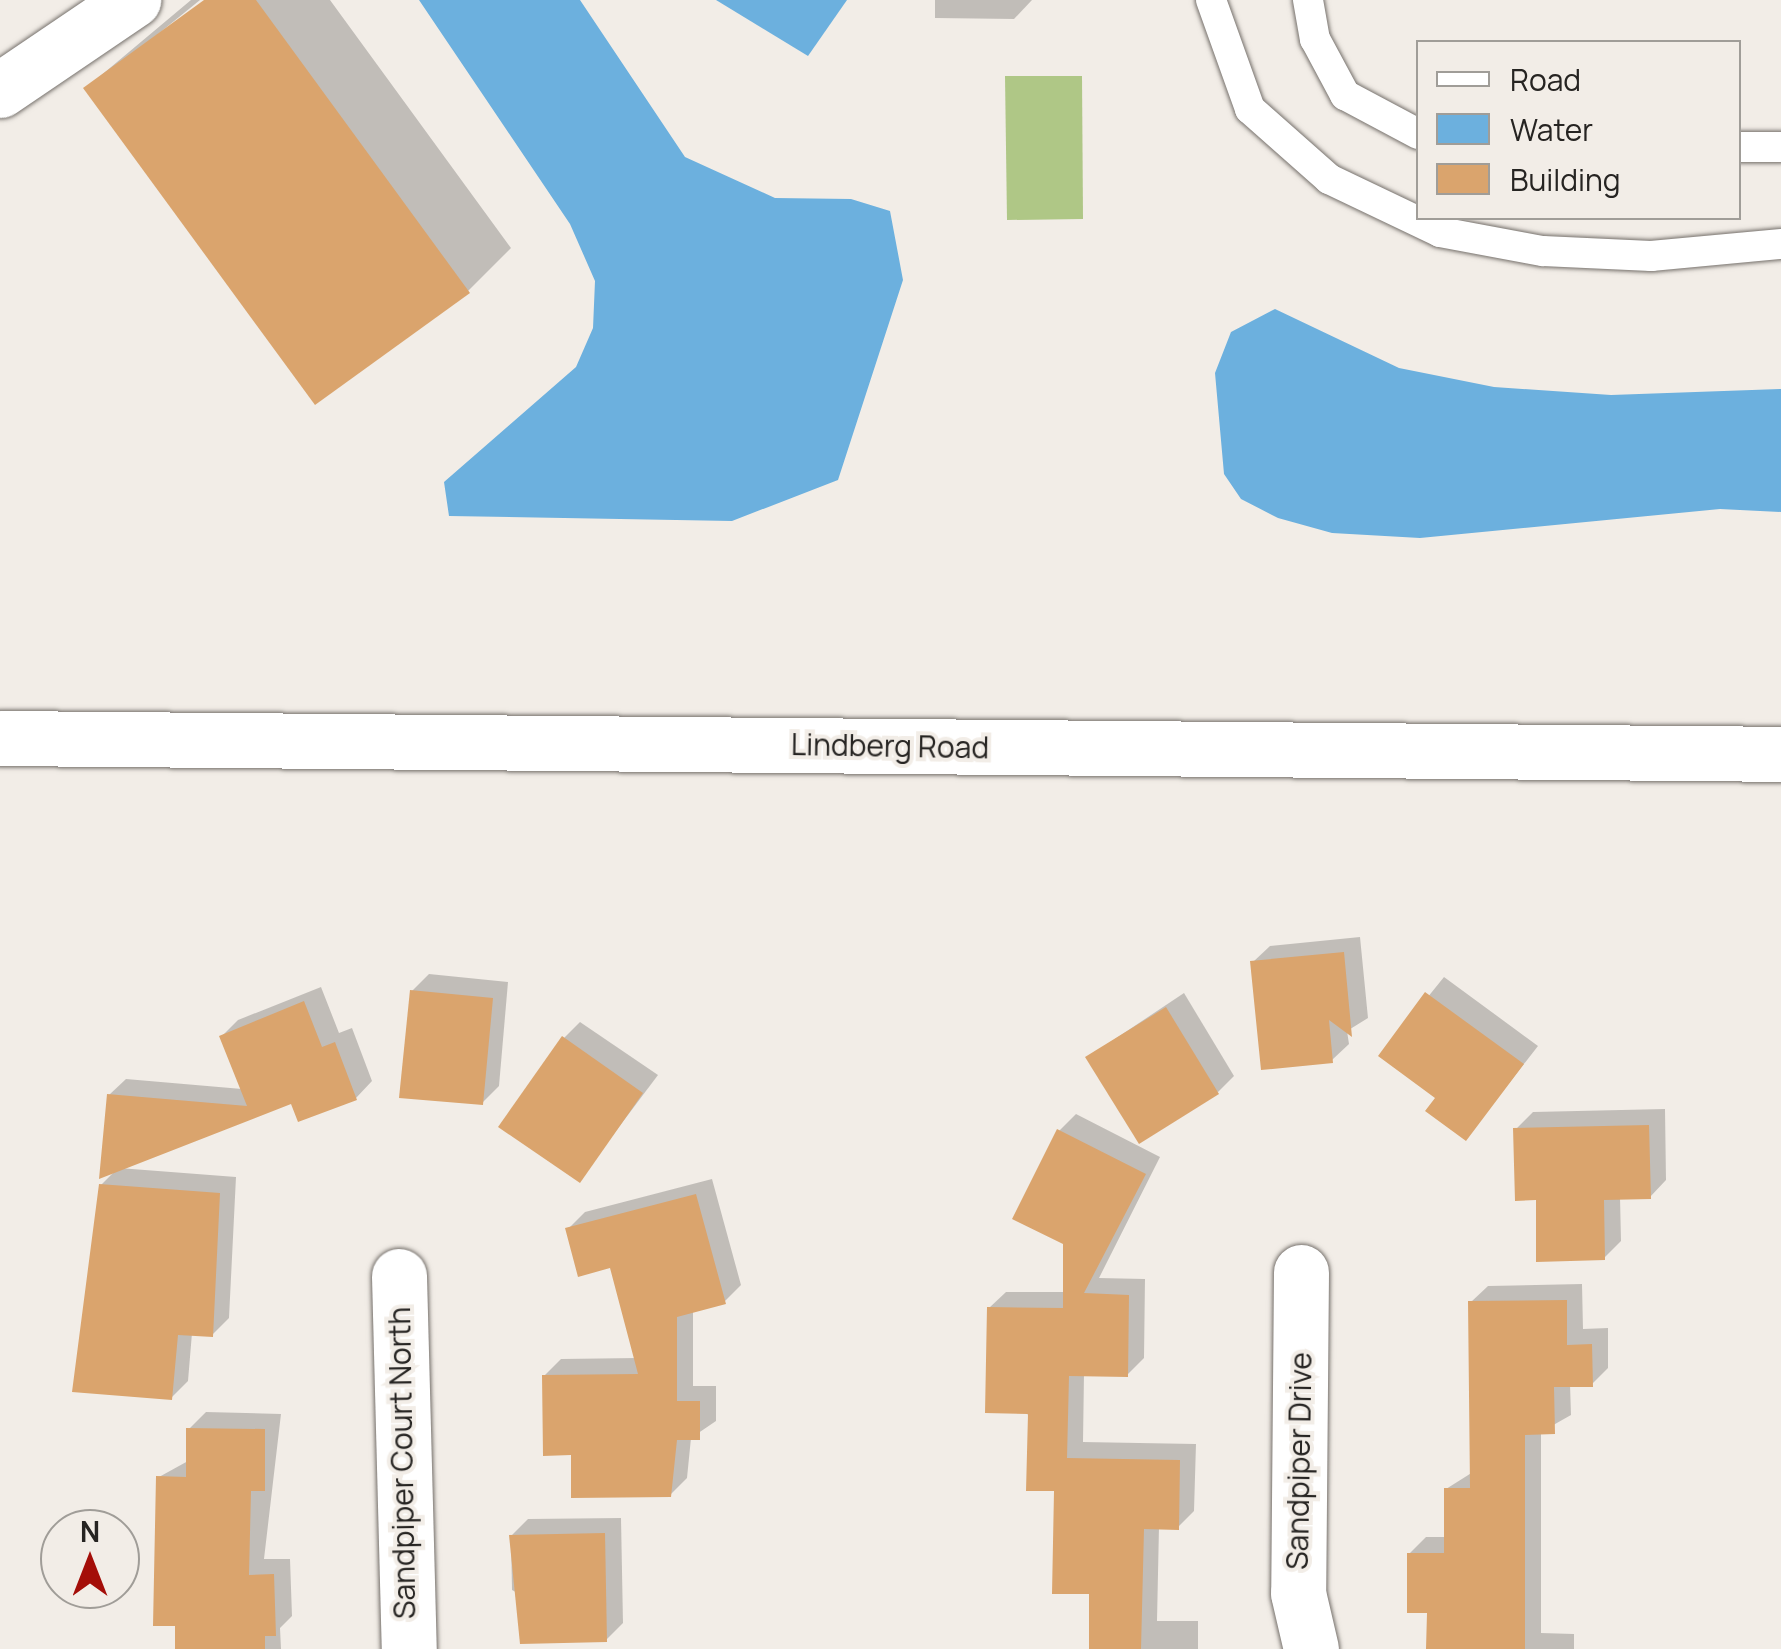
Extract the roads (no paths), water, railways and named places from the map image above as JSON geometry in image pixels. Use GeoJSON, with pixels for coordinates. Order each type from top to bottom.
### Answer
{"type":"FeatureCollection","features":[{"type":"Feature","properties":{"kind":"main road"},"geometry":{"type":"LineString","coordinates":[[0,90],[133,0]]}},
{"type":"Feature","properties":{"kind":"main road","name":"Lindberg Road"},"geometry":{"type":"LineString","coordinates":[[0,738],[1781,754]]}},
{"type":"Feature","properties":{"kind":"main road","name":"Sandpiper Drive"},"geometry":{"type":"LineString","coordinates":[[1301,1272],[1298,1593],[1311,1649]]}},
{"type":"Feature","properties":{"kind":"main road","name":"Sandpiper Court North"},"geometry":{"type":"LineString","coordinates":[[399,1276],[408,1649]]}},
{"type":"Feature","properties":{"kind":"lane"},"geometry":{"type":"LineString","coordinates":[[1211,0],[1250,109],[1329,179],[1440,232],[1652,256],[1781,244]]}},
{"type":"Feature","properties":{"kind":"lane"},"geometry":{"type":"LineString","coordinates":[[1308,0],[1315,39],[1346,94],[1416,133]]}},
{"type":"Feature","properties":{"kind":"lane"},"geometry":{"type":"LineString","coordinates":[[1741,146],[1781,147]]}},
{"type":"Feature","properties":{"kind":"water"},"geometry":{"type":"Polygon","coordinates":[[[419,0],[580,0],[685,157],[775,198],[851,199],[890,211],[903,280],[838,480],[732,521],[449,516],[444,482],[576,367],[593,328],[595,281],[570,224],[419,0]]]}},
{"type":"Feature","properties":{"kind":"water"},"geometry":{"type":"Polygon","coordinates":[[[716,0],[847,0],[808,56],[716,0]]]}},
{"type":"Feature","properties":{"kind":"water"},"geometry":{"type":"Polygon","coordinates":[[[1275,309],[1399,368],[1494,387],[1611,395],[1781,389],[1781,512],[1720,509],[1420,538],[1332,533],[1278,518],[1241,499],[1224,474],[1215,373],[1231,332],[1275,309]]]}}]}
